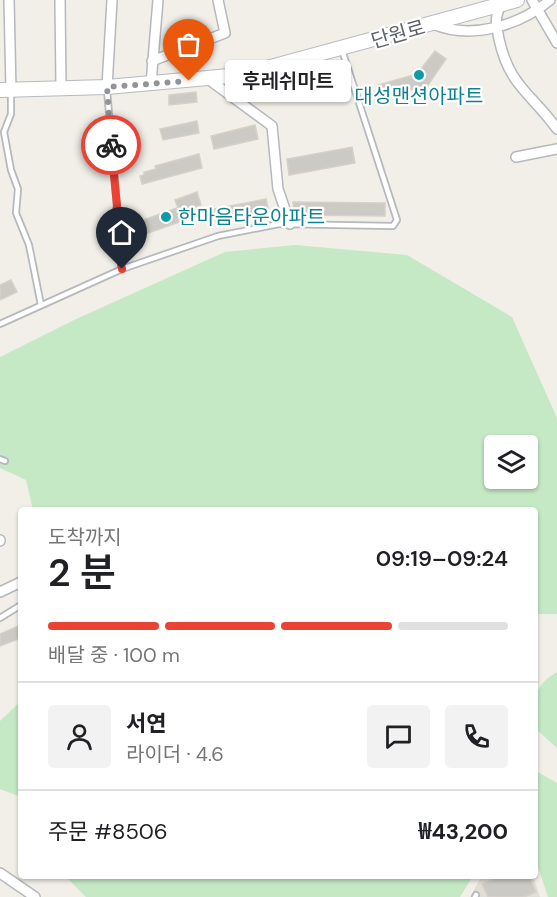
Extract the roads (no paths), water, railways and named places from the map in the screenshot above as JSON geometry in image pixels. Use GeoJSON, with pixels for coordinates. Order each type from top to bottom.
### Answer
{"type":"FeatureCollection","features":[{"type":"Feature","properties":{"kind":"street"},"geometry":{"type":"LineString","coordinates":[[6,90],[9,0]]}},
{"type":"Feature","properties":{"kind":"street"},"geometry":{"type":"LineString","coordinates":[[60,0],[61,88]]}},
{"type":"Feature","properties":{"kind":"street"},"geometry":{"type":"LineString","coordinates":[[107,87],[112,0]]}},
{"type":"Feature","properties":{"kind":"street"},"geometry":{"type":"LineString","coordinates":[[151,84],[158,0]]}},
{"type":"Feature","properties":{"kind":"street"},"geometry":{"type":"LineString","coordinates":[[152,61],[225,33],[218,0]]}},
{"type":"Feature","properties":{"kind":"street","name":"단원로"},"geometry":{"type":"LineString","coordinates":[[6,90],[107,87],[241,75],[342,50],[501,2],[517,0]]}},
{"type":"Feature","properties":{"kind":"street"},"geometry":{"type":"LineString","coordinates":[[532,0],[557,43]]}},
{"type":"Feature","properties":{"kind":"street"},"geometry":{"type":"LineString","coordinates":[[433,24],[457,31],[496,27],[537,11],[550,0]]}},
{"type":"Feature","properties":{"kind":"street"},"geometry":{"type":"LineString","coordinates":[[501,2],[494,17],[504,64],[528,98],[557,129]]}},
{"type":"Feature","properties":{"kind":"street"},"geometry":{"type":"LineString","coordinates":[[207,79],[272,126],[278,189],[290,224]]}},
{"type":"Feature","properties":{"kind":"street"},"geometry":{"type":"LineString","coordinates":[[516,157],[557,148]]}},
{"type":"Feature","properties":{"kind":"street"},"geometry":{"type":"LineString","coordinates":[[0,592],[18,583]]}},
{"type":"Feature","properties":{"kind":"street"},"geometry":{"type":"LineString","coordinates":[[0,873],[35,897]]}},
{"type":"Feature","properties":{"kind":"lane"},"geometry":{"type":"LineString","coordinates":[[0,324],[122,269],[218,236],[290,224],[393,226],[397,220],[342,50]]}},
{"type":"Feature","properties":{"kind":"lane"},"geometry":{"type":"LineString","coordinates":[[107,87],[117,206],[114,226],[122,269]]}},
{"type":"Feature","properties":{"kind":"lane"},"geometry":{"type":"LineString","coordinates":[[6,90],[11,114],[4,132],[11,170],[18,189],[16,213],[29,245],[41,305]]}},
{"type":"Feature","properties":{"kind":"lane"},"geometry":{"type":"LineString","coordinates":[[0,618],[18,607]]}},
{"type":"Feature","properties":{"kind":"place","name":"대성맨션아파트"},"geometry":{"type":"Point","coordinates":[419,75]}},
{"type":"Feature","properties":{"kind":"place","name":"후레쉬마트"},"geometry":{"type":"Point","coordinates":[189,81]}},
{"type":"Feature","properties":{"kind":"place","name":"한마음타운아파트"},"geometry":{"type":"Point","coordinates":[166,217]}}]}
